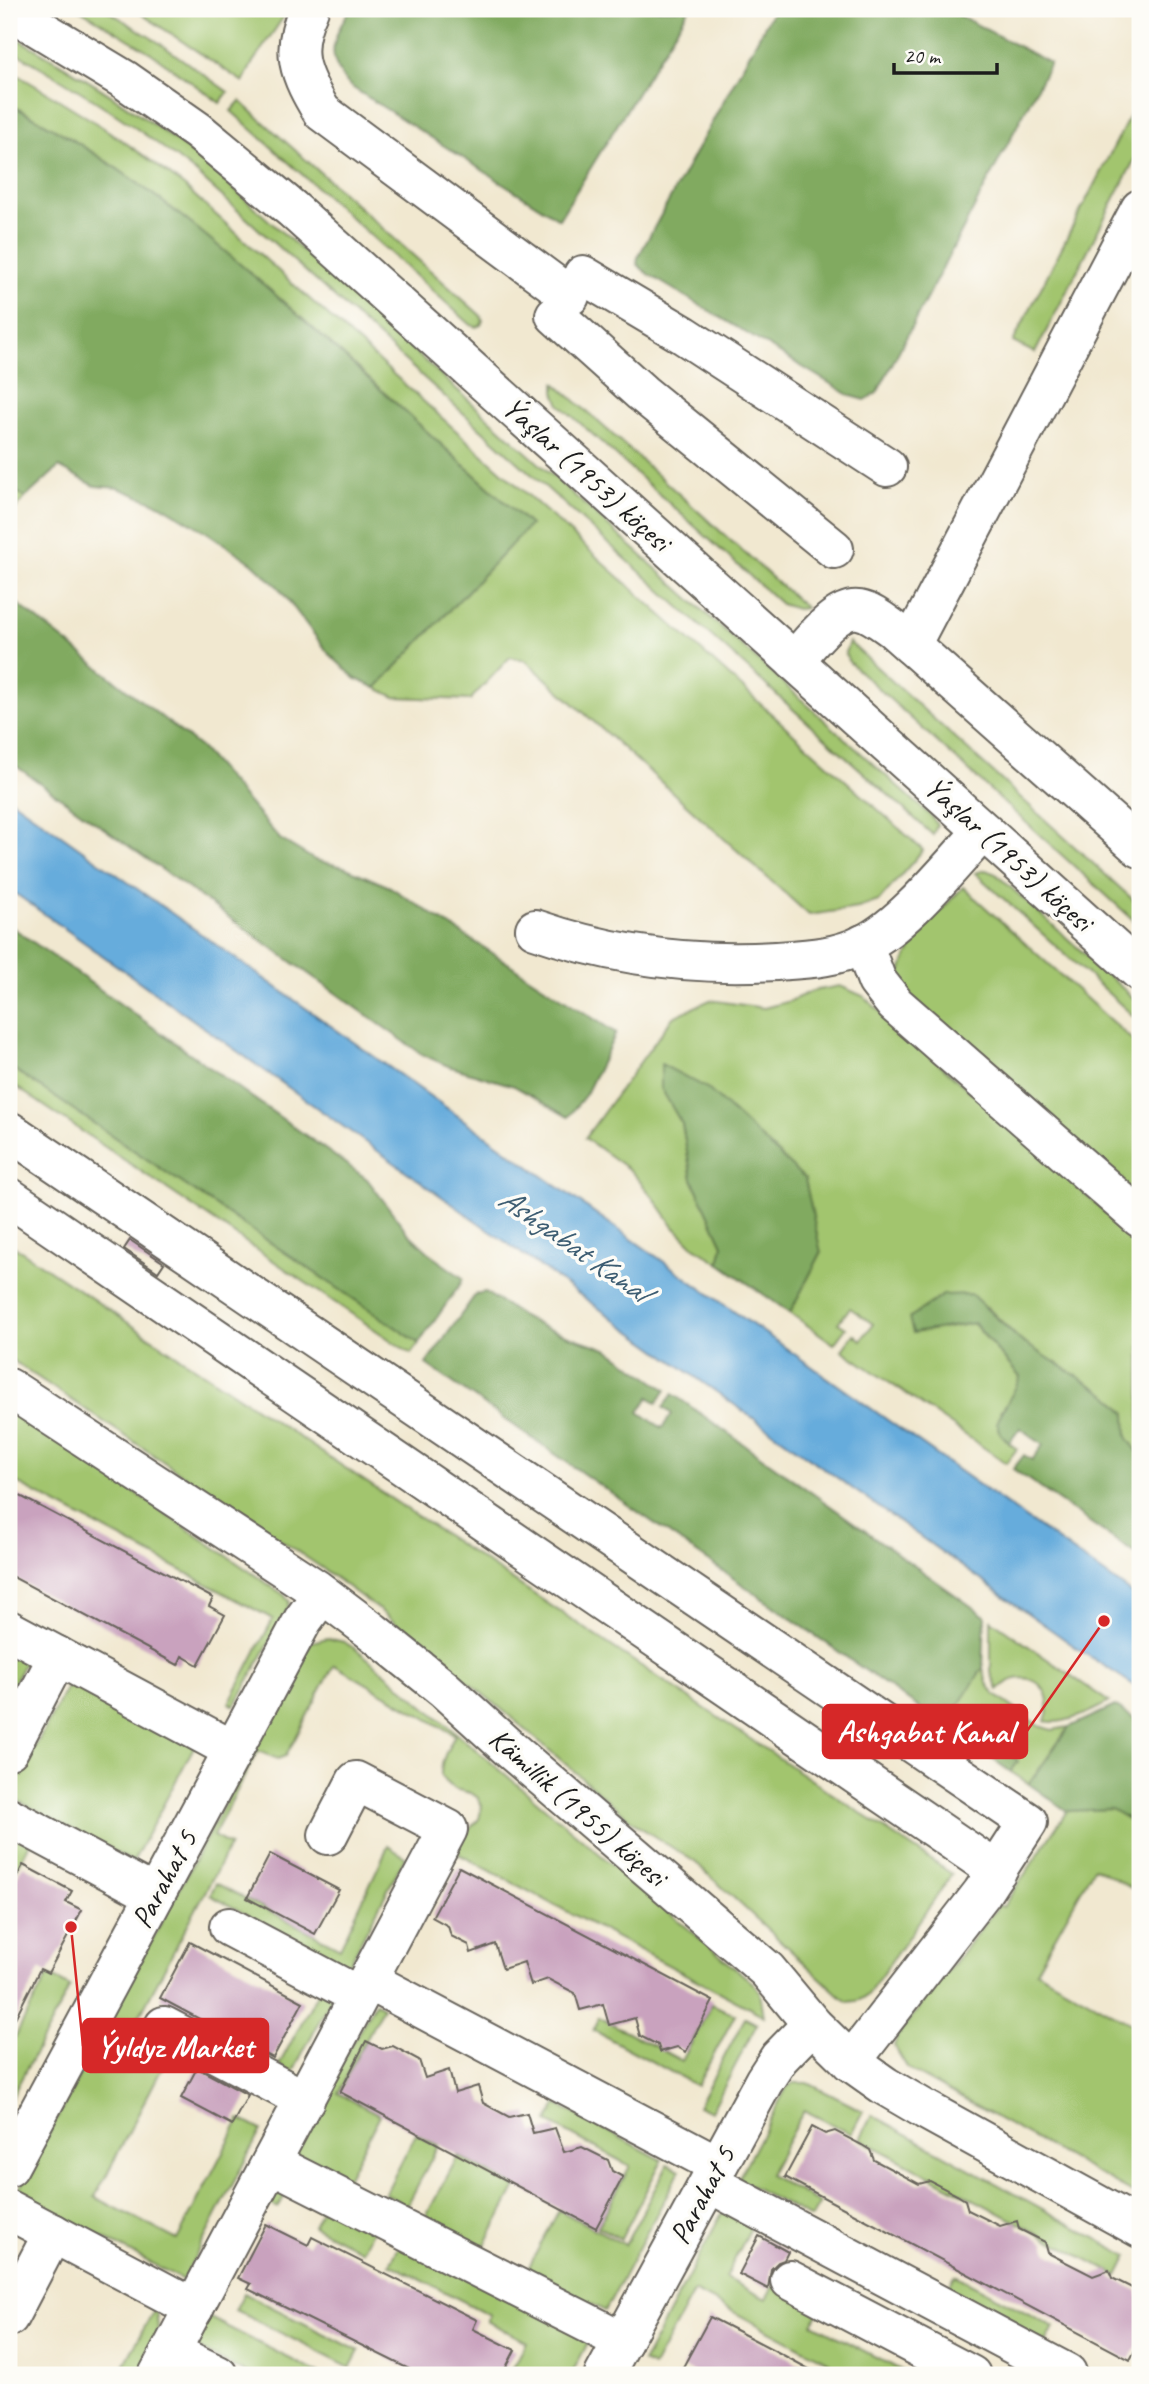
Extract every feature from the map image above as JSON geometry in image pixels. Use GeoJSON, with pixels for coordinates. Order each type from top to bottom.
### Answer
{"type":"FeatureCollection","features":[{"type":"Feature","properties":{"kind":"street"},"geometry":{"type":"LineString","coordinates":[[309,9],[300,27],[297,57],[304,83],[321,112],[569,295],[642,393],[834,549]]}},
{"type":"Feature","properties":{"kind":"street","name":"Ýaşlar (1953) köçesi"},"geometry":{"type":"LineString","coordinates":[[9,10],[125,80],[198,131],[282,200],[1140,972]]}},
{"type":"Feature","properties":{"kind":"street"},"geometry":{"type":"LineString","coordinates":[[911,645],[1140,209]]}},
{"type":"Feature","properties":{"kind":"street"},"geometry":{"type":"LineString","coordinates":[[569,295],[684,335],[887,467]]}},
{"type":"Feature","properties":{"kind":"street"},"geometry":{"type":"LineString","coordinates":[[794,661],[833,619],[847,611],[858,609],[875,617],[911,645],[1140,848]]}},
{"type":"Feature","properties":{"kind":"street"},"geometry":{"type":"LineString","coordinates":[[535,929],[575,943],[669,960],[734,963],[822,958],[863,944],[892,926],[983,831]]}},
{"type":"Feature","properties":{"kind":"street"},"geometry":{"type":"LineString","coordinates":[[863,944],[877,981],[895,1004],[1140,1218]]}},
{"type":"Feature","properties":{"kind":"street"},"geometry":{"type":"LineString","coordinates":[[9,1131],[1028,1822],[982,1894],[851,2062]]}},
{"type":"Feature","properties":{"kind":"street"},"geometry":{"type":"LineString","coordinates":[[9,1197],[997,1871]]}},
{"type":"Feature","properties":{"kind":"street","name":"Kämillik (1955) köçesi"},"geometry":{"type":"LineString","coordinates":[[9,1388],[322,1594],[444,1689],[768,1969],[812,2024],[851,2062],[926,2110],[1140,2228]]}},
{"type":"Feature","properties":{"kind":"street","name":"Parahat 5"},"geometry":{"type":"LineString","coordinates":[[9,2167],[303,1620],[322,1594]]}},
{"type":"Feature","properties":{"kind":"street"},"geometry":{"type":"LineString","coordinates":[[9,1630],[233,1750]]}},
{"type":"Feature","properties":{"kind":"street"},"geometry":{"type":"LineString","coordinates":[[9,1750],[58,1656]]}},
{"type":"Feature","properties":{"kind":"street"},"geometry":{"type":"LineString","coordinates":[[218,2375],[164,2363],[448,1829],[356,1781],[328,1835]]}},
{"type":"Feature","properties":{"kind":"street"},"geometry":{"type":"LineString","coordinates":[[9,1817],[155,1895]]}},
{"type":"Feature","properties":{"kind":"street"},"geometry":{"type":"LineString","coordinates":[[229,1927],[364,1988],[713,2174],[1067,2372],[1066,2375]]}},
{"type":"Feature","properties":{"kind":"street","name":"Parahat 5"},"geometry":{"type":"LineString","coordinates":[[610,2366],[772,2069],[812,2024]]}},
{"type":"Feature","properties":{"kind":"street"},"geometry":{"type":"LineString","coordinates":[[164,2026],[304,2099]]}},
{"type":"Feature","properties":{"kind":"street"},"geometry":{"type":"LineString","coordinates":[[271,2163],[610,2366]]}},
{"type":"Feature","properties":{"kind":"street"},"geometry":{"type":"LineString","coordinates":[[9,2210],[194,2308]]}},
{"type":"Feature","properties":{"kind":"street"},"geometry":{"type":"LineString","coordinates":[[9,2317],[53,2233]]}},
{"type":"Feature","properties":{"kind":"street"},"geometry":{"type":"LineString","coordinates":[[790,2280],[971,2375]]}},
{"type":"Feature","properties":{"kind":"green space"},"geometry":{"type":"Polygon","coordinates":[[[79,9],[105,9],[158,42],[228,92],[220,103],[151,53],[79,9]]]}},
{"type":"Feature","properties":{"kind":"green space"},"geometry":{"type":"Polygon","coordinates":[[[134,9],[289,9],[253,62],[243,82],[134,9]]]}},
{"type":"Feature","properties":{"kind":"green space"},"geometry":{"type":"Polygon","coordinates":[[[350,9],[689,9],[559,219],[350,86],[336,66],[334,48],[335,39],[350,9]]]}},
{"type":"Feature","properties":{"kind":"green space"},"geometry":{"type":"Polygon","coordinates":[[[774,9],[947,9],[1050,63],[877,393],[865,400],[851,396],[648,274],[637,264],[638,257],[774,9]]]}},
{"type":"Feature","properties":{"kind":"green space"},"geometry":{"type":"Polygon","coordinates":[[[9,34],[110,94],[205,163],[932,817],[937,825],[933,835],[196,173],[105,107],[9,49],[9,34]]]}},
{"type":"Feature","properties":{"kind":"green space"},"geometry":{"type":"Polygon","coordinates":[[[9,70],[99,125],[185,187],[923,850],[879,901],[858,908],[809,915],[525,660],[510,657],[470,700],[395,697],[376,688],[530,525],[220,248],[97,156],[9,104],[9,70]]]}},
{"type":"Feature","properties":{"kind":"green space"},"geometry":{"type":"Polygon","coordinates":[[[1140,96],[1140,149],[1035,353],[1013,342],[1140,96]]]}},
{"type":"Feature","properties":{"kind":"green space"},"geometry":{"type":"Polygon","coordinates":[[[240,101],[480,315],[483,320],[481,325],[471,325],[231,111],[240,101]]]}},
{"type":"Feature","properties":{"kind":"green space"},"geometry":{"type":"Polygon","coordinates":[[[9,104],[98,156],[182,216],[300,317],[530,525],[376,688],[356,679],[329,654],[278,587],[252,563],[161,505],[118,488],[95,486],[59,467],[25,498],[9,485],[9,104]]]}},
{"type":"Feature","properties":{"kind":"green space"},"geometry":{"type":"Polygon","coordinates":[[[555,383],[806,608],[797,609],[781,604],[560,405],[555,383]]]}},
{"type":"Feature","properties":{"kind":"green space"},"geometry":{"type":"Polygon","coordinates":[[[9,485],[25,498],[9,517],[9,485]]]}},
{"type":"Feature","properties":{"kind":"green space"},"geometry":{"type":"Polygon","coordinates":[[[9,597],[201,748],[280,839],[315,860],[344,867],[390,887],[616,1033],[586,1094],[568,1117],[514,1086],[448,1066],[423,1055],[9,761],[9,597]]]}},
{"type":"Feature","properties":{"kind":"green space"},"geometry":{"type":"Polygon","coordinates":[[[849,642],[1140,906],[1140,926],[849,662],[845,653],[849,642]]]}},
{"type":"Feature","properties":{"kind":"green space"},"geometry":{"type":"Polygon","coordinates":[[[986,870],[996,874],[1140,1004],[1140,1022],[975,873],[986,870]]]}},
{"type":"Feature","properties":{"kind":"green space"},"geometry":{"type":"Polygon","coordinates":[[[963,887],[1140,1047],[1140,1203],[898,985],[901,970],[914,944],[963,887]]]}},
{"type":"Feature","properties":{"kind":"green space"},"geometry":{"type":"Polygon","coordinates":[[[9,925],[367,1179],[408,1233],[436,1259],[463,1278],[419,1343],[9,1066],[9,925]]]}},
{"type":"Feature","properties":{"kind":"green space"},"geometry":{"type":"Polygon","coordinates":[[[840,986],[863,996],[1140,1243],[1140,1455],[1127,1437],[1125,1413],[1109,1396],[1021,1341],[987,1307],[943,1329],[973,1323],[1020,1377],[1016,1390],[1001,1411],[1009,1443],[1017,1449],[1006,1463],[842,1350],[854,1334],[861,1340],[873,1324],[850,1308],[838,1323],[846,1328],[834,1344],[790,1313],[821,1253],[661,1088],[682,1124],[692,1179],[723,1245],[719,1263],[692,1245],[674,1227],[631,1171],[585,1138],[673,1017],[710,1000],[764,1008],[812,991],[840,986]]]}},
{"type":"Feature","properties":{"kind":"green space"},"geometry":{"type":"Polygon","coordinates":[[[661,1064],[707,1088],[805,1179],[821,1253],[790,1313],[719,1263],[723,1245],[692,1179],[682,1124],[661,1088],[661,1064]]]}},
{"type":"Feature","properties":{"kind":"green space"},"geometry":{"type":"Polygon","coordinates":[[[9,1066],[419,1343],[411,1354],[9,1082],[9,1066]]]}},
{"type":"Feature","properties":{"kind":"green space"},"geometry":{"type":"Polygon","coordinates":[[[9,1243],[952,1874],[867,1996],[848,2002],[842,1998],[695,1862],[638,1826],[382,1612],[322,1568],[9,1358],[9,1243]]]}},
{"type":"Feature","properties":{"kind":"green space"},"geometry":{"type":"Polygon","coordinates":[[[485,1292],[543,1327],[609,1350],[666,1390],[657,1403],[649,1397],[639,1412],[662,1428],[672,1414],[663,1407],[673,1394],[985,1616],[983,1668],[953,1713],[1018,1761],[1011,1772],[426,1364],[476,1294],[485,1292]]]}},
{"type":"Feature","properties":{"kind":"green space"},"geometry":{"type":"Polygon","coordinates":[[[971,1294],[1021,1341],[1109,1396],[1126,1413],[1127,1437],[1140,1455],[1140,1557],[1013,1469],[1024,1455],[1032,1460],[1043,1445],[1020,1428],[1009,1443],[1001,1434],[997,1423],[1020,1377],[974,1323],[913,1333],[909,1318],[943,1295],[971,1294]]]}},
{"type":"Feature","properties":{"kind":"green space"},"geometry":{"type":"Polygon","coordinates":[[[9,1406],[289,1601],[288,1608],[235,1706],[229,1703],[273,1619],[9,1479],[9,1406]]]}},
{"type":"Feature","properties":{"kind":"green space"},"geometry":{"type":"Polygon","coordinates":[[[991,1620],[1109,1702],[1078,1717],[1052,1722],[1045,1721],[1047,1698],[1036,1682],[1018,1679],[1008,1682],[998,1690],[991,1673],[991,1620]]]}},
{"type":"Feature","properties":{"kind":"green space"},"geometry":{"type":"Polygon","coordinates":[[[327,1638],[344,1642],[360,1652],[754,1984],[760,1992],[764,2016],[455,1852],[464,1835],[479,1819],[482,1806],[478,1798],[471,1793],[454,1789],[441,1777],[443,1761],[455,1735],[334,1665],[286,1756],[278,1759],[258,1751],[213,1836],[230,1845],[134,2026],[173,2047],[95,2197],[177,2240],[240,2119],[261,2130],[183,2280],[17,2193],[311,1642],[327,1638]]]}},
{"type":"Feature","properties":{"kind":"green space"},"geometry":{"type":"Polygon","coordinates":[[[9,1646],[28,1656],[9,1692],[9,1646]]]}},
{"type":"Feature","properties":{"kind":"green space"},"geometry":{"type":"Polygon","coordinates":[[[983,1668],[987,1683],[994,1694],[1039,1726],[1052,1730],[1069,1727],[1029,1784],[1011,1772],[1018,1761],[953,1713],[983,1668]]]}},
{"type":"Feature","properties":{"kind":"green space"},"geometry":{"type":"Polygon","coordinates":[[[71,1679],[195,1745],[133,1862],[9,1796],[71,1679]]]}},
{"type":"Feature","properties":{"kind":"green space"},"geometry":{"type":"Polygon","coordinates":[[[1115,1706],[1140,1722],[1140,1826],[1111,1809],[1067,1811],[1029,1784],[1069,1727],[1115,1706]]]}},
{"type":"Feature","properties":{"kind":"green space"},"geometry":{"type":"Polygon","coordinates":[[[1111,1809],[1140,1826],[1140,1893],[1094,1867],[1036,1971],[1140,2029],[1140,2078],[1128,2099],[1140,2106],[1140,2197],[914,2072],[907,2067],[894,2046],[898,2035],[999,1905],[1003,1907],[1067,1811],[1111,1809]]]}},
{"type":"Feature","properties":{"kind":"green space"},"geometry":{"type":"Polygon","coordinates":[[[9,1832],[30,1843],[13,1876],[9,1874],[9,1832]]]}},
{"type":"Feature","properties":{"kind":"green space"},"geometry":{"type":"Polygon","coordinates":[[[388,1846],[405,1857],[347,1968],[210,1895],[216,1883],[340,1948],[388,1846]]]}},
{"type":"Feature","properties":{"kind":"green space"},"geometry":{"type":"Polygon","coordinates":[[[48,1975],[70,1987],[9,2102],[9,2048],[48,1975]]]}},
{"type":"Feature","properties":{"kind":"green space"},"geometry":{"type":"Polygon","coordinates":[[[319,1990],[332,1997],[292,2073],[279,2065],[319,1990]]]}},
{"type":"Feature","properties":{"kind":"green space"},"geometry":{"type":"Polygon","coordinates":[[[375,2003],[383,2007],[338,2093],[380,2115],[344,2184],[289,2155],[375,2003]]]}},
{"type":"Feature","properties":{"kind":"green space"},"geometry":{"type":"Polygon","coordinates":[[[712,2004],[735,2015],[697,2086],[593,2030],[599,2017],[682,2061],[712,2004]]]}},
{"type":"Feature","properties":{"kind":"green space"},"geometry":{"type":"Polygon","coordinates":[[[745,2018],[757,2024],[711,2112],[698,2106],[745,2018]]]}},
{"type":"Feature","properties":{"kind":"green space"},"geometry":{"type":"Polygon","coordinates":[[[794,2083],[808,2083],[863,2111],[851,2134],[804,2110],[769,2175],[820,2203],[811,2218],[738,2179],[787,2087],[794,2083]]]}},
{"type":"Feature","properties":{"kind":"green space"},"geometry":{"type":"Polygon","coordinates":[[[557,2104],[662,2160],[621,2239],[598,2227],[630,2166],[548,2122],[557,2104]]]}},
{"type":"Feature","properties":{"kind":"green space"},"geometry":{"type":"Polygon","coordinates":[[[872,2115],[1128,2256],[1118,2276],[860,2139],[872,2115]]]}},
{"type":"Feature","properties":{"kind":"green space"},"geometry":{"type":"Polygon","coordinates":[[[416,2134],[438,2146],[407,2206],[385,2194],[416,2134]]]}},
{"type":"Feature","properties":{"kind":"green space"},"geometry":{"type":"Polygon","coordinates":[[[458,2156],[516,2187],[484,2247],[426,2216],[458,2156]]]}},
{"type":"Feature","properties":{"kind":"green space"},"geometry":{"type":"Polygon","coordinates":[[[668,2164],[680,2170],[605,2311],[527,2270],[559,2210],[625,2245],[668,2164]]]}},
{"type":"Feature","properties":{"kind":"green space"},"geometry":{"type":"Polygon","coordinates":[[[277,2180],[373,2229],[362,2251],[313,2226],[321,2210],[286,2193],[278,2208],[266,2202],[277,2180]]]}},
{"type":"Feature","properties":{"kind":"green space"},"geometry":{"type":"Polygon","coordinates":[[[723,2211],[752,2226],[725,2278],[766,2299],[773,2286],[819,2310],[813,2324],[910,2375],[853,2375],[694,2291],[653,2367],[643,2362],[723,2211]]]}},
{"type":"Feature","properties":{"kind":"green space"},"geometry":{"type":"Polygon","coordinates":[[[401,2243],[590,2339],[571,2375],[509,2375],[527,2342],[487,2321],[490,2315],[390,2264],[401,2243]]]}},
{"type":"Feature","properties":{"kind":"green space"},"geometry":{"type":"Polygon","coordinates":[[[955,2275],[1054,2327],[1046,2343],[947,2290],[955,2275]]]}},
{"type":"Feature","properties":{"kind":"green space"},"geometry":{"type":"Polygon","coordinates":[[[244,2293],[359,2351],[350,2368],[235,2310],[244,2293]]]}},
{"type":"Feature","properties":{"kind":"green space"},"geometry":{"type":"Polygon","coordinates":[[[155,2308],[158,2334],[148,2375],[119,2375],[155,2308]]]}},
{"type":"Feature","properties":{"kind":"green space"},"geometry":{"type":"Polygon","coordinates":[[[206,2316],[320,2374],[250,2375],[191,2345],[206,2316]]]}},
{"type":"Feature","properties":{"kind":"water"},"geometry":{"type":"Polygon","coordinates":[[[9,798],[1140,1599],[1140,1689],[1081,1651],[9,889],[9,798]]]}},
{"type":"Feature","properties":{"kind":"building"},"geometry":{"type":"Polygon","coordinates":[[[130,1240],[164,1263],[158,1272],[124,1249],[130,1240]]]}},
{"type":"Feature","properties":{"kind":"building"},"geometry":{"type":"Polygon","coordinates":[[[9,1490],[213,1598],[209,1606],[225,1615],[198,1665],[182,1656],[178,1665],[9,1575],[9,1490]]]}},
{"type":"Feature","properties":{"kind":"building"},"geometry":{"type":"Polygon","coordinates":[[[270,1854],[339,1890],[315,1934],[247,1898],[270,1854]]]}},
{"type":"Feature","properties":{"kind":"building"},"geometry":{"type":"Polygon","coordinates":[[[23,1865],[72,1891],[66,1902],[82,1910],[48,1973],[40,1969],[9,2030],[9,1891],[23,1865]]]}},
{"type":"Feature","properties":{"kind":"building"},"geometry":{"type":"Polygon","coordinates":[[[459,1867],[713,2001],[686,2052],[677,2047],[660,2052],[658,2045],[640,2036],[635,2018],[609,2025],[603,2004],[580,2010],[575,1993],[548,1979],[531,1985],[524,1962],[503,1969],[495,1944],[471,1953],[469,1945],[451,1936],[448,1926],[432,1917],[459,1867]]]}},
{"type":"Feature","properties":{"kind":"building"},"geometry":{"type":"Polygon","coordinates":[[[190,1942],[303,2002],[273,2058],[160,1998],[190,1942]]]}},
{"type":"Feature","properties":{"kind":"building"},"geometry":{"type":"Polygon","coordinates":[[[366,2041],[382,2049],[393,2046],[419,2060],[425,2078],[449,2070],[455,2093],[478,2086],[483,2103],[509,2117],[527,2113],[533,2133],[555,2128],[564,2152],[582,2147],[608,2160],[612,2171],[623,2177],[596,2228],[340,2092],[366,2041]]]}},
{"type":"Feature","properties":{"kind":"building"},"geometry":{"type":"Polygon","coordinates":[[[197,2068],[248,2095],[232,2125],[181,2098],[197,2068]]]}},
{"type":"Feature","properties":{"kind":"building"},"geometry":{"type":"Polygon","coordinates":[[[812,2127],[825,2134],[835,2131],[862,2145],[870,2150],[874,2160],[919,2184],[930,2181],[957,2195],[965,2200],[968,2210],[1000,2226],[1017,2221],[1019,2229],[1045,2242],[1048,2253],[1093,2276],[1109,2270],[1112,2278],[1138,2291],[1140,2341],[1130,2360],[785,2177],[812,2127]]]}},
{"type":"Feature","properties":{"kind":"building"},"geometry":{"type":"Polygon","coordinates":[[[266,2224],[308,2245],[312,2237],[477,2320],[473,2329],[515,2350],[502,2375],[421,2375],[248,2289],[251,2284],[238,2278],[266,2224]]]}},
{"type":"Feature","properties":{"kind":"building"},"geometry":{"type":"Polygon","coordinates":[[[759,2236],[788,2252],[784,2260],[771,2269],[768,2289],[739,2274],[759,2236]]]}},
{"type":"Feature","properties":{"kind":"building"},"geometry":{"type":"Polygon","coordinates":[[[710,2317],[820,2375],[699,2375],[683,2367],[710,2317]]]}},
{"type":"Feature","properties":{"kind":"place","name":"Ashgabat Kanal"},"geometry":{"type":"Point","coordinates":[1104,1621]}},
{"type":"Feature","properties":{"kind":"place","name":"Ýyldyz Market"},"geometry":{"type":"Point","coordinates":[71,1927]}}]}
